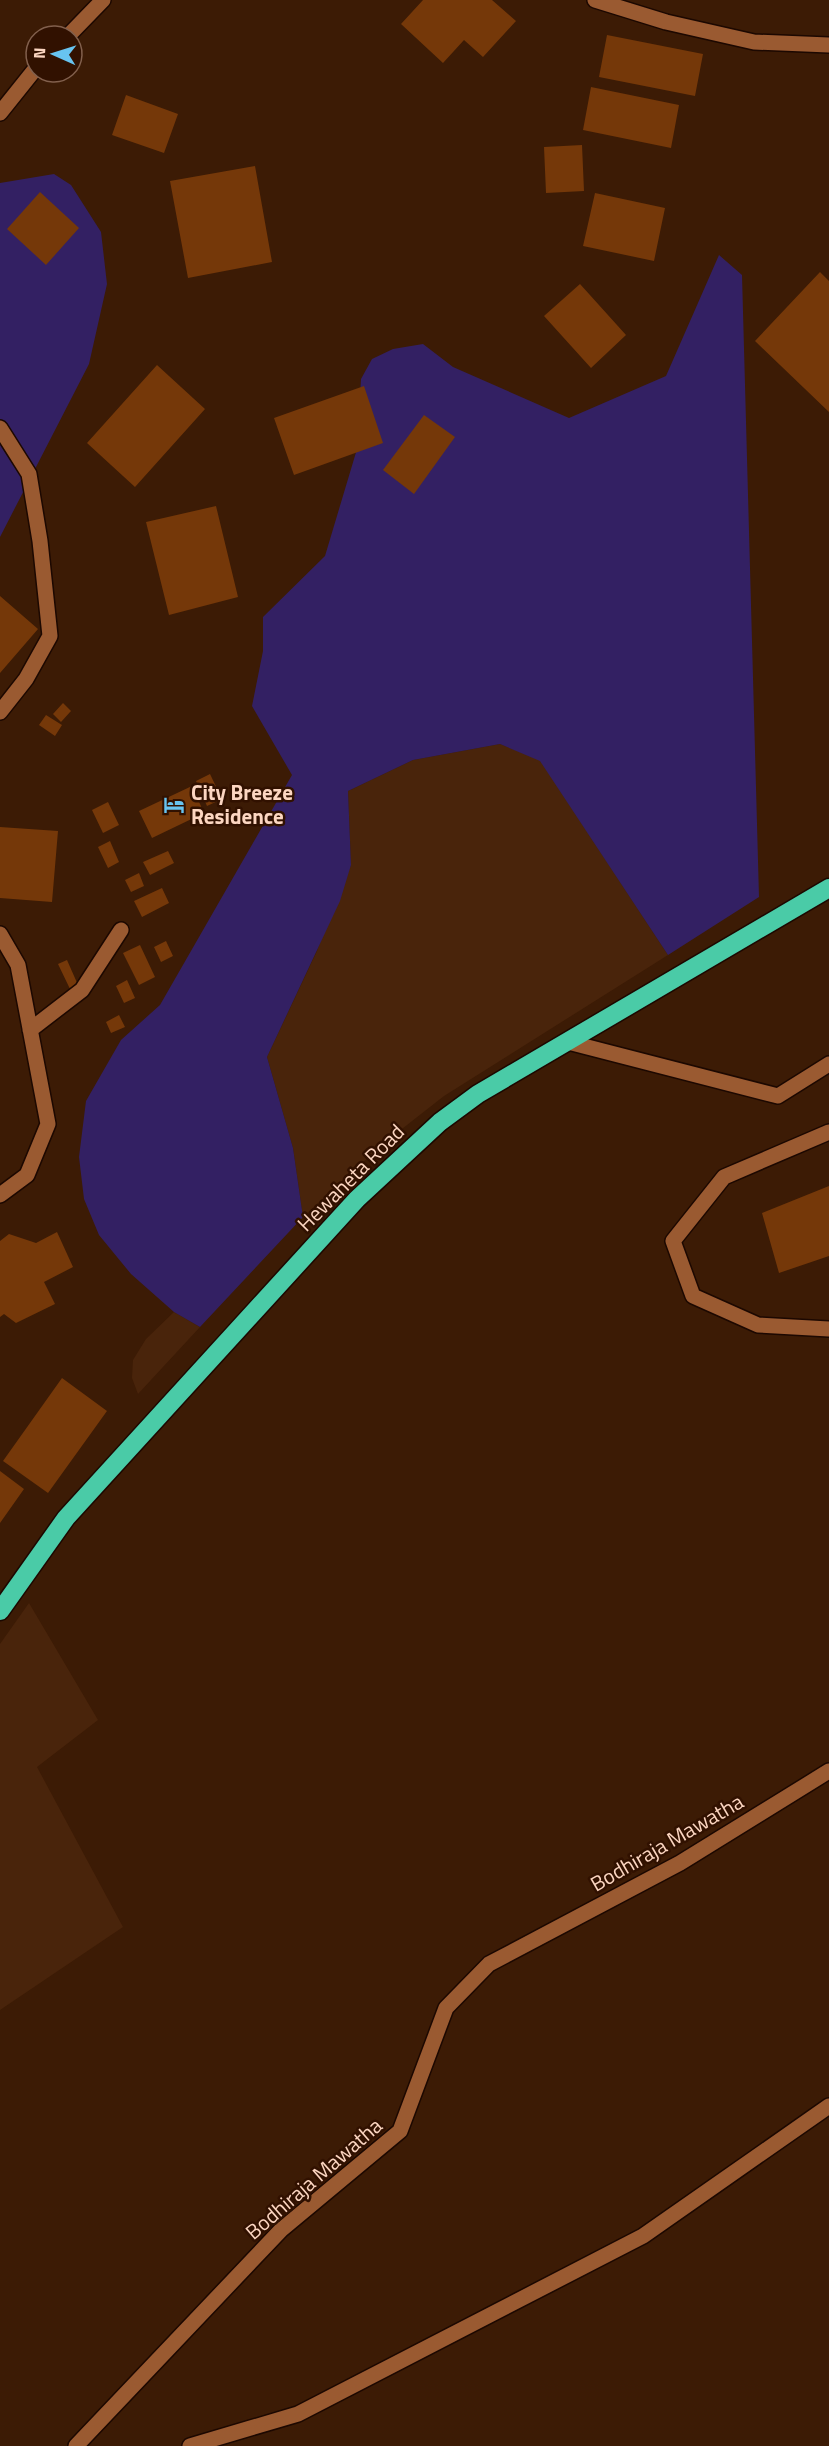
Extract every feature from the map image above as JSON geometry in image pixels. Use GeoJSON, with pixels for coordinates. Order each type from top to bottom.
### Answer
{"type":"FeatureCollection","features":[{"type":"Feature","properties":{"kind":"highway","name":"Hewaheta Road"},"geometry":{"type":"LineString","coordinates":[[0,1611],[66,1518],[357,1199],[440,1122],[478,1094],[829,888]]}},
{"type":"Feature","properties":{"kind":"street"},"geometry":{"type":"LineString","coordinates":[[80,24],[103,0]]}},
{"type":"Feature","properties":{"kind":"street"},"geometry":{"type":"LineString","coordinates":[[595,0],[666,22],[754,42],[829,45]]}},
{"type":"Feature","properties":{"kind":"street"},"geometry":{"type":"LineString","coordinates":[[0,113],[24,83]]}},
{"type":"Feature","properties":{"kind":"street"},"geometry":{"type":"LineString","coordinates":[[0,428],[29,474],[40,541],[50,636],[26,679],[3,703]]}},
{"type":"Feature","properties":{"kind":"street"},"geometry":{"type":"LineString","coordinates":[[30,1030],[82,990],[121,930]]}},
{"type":"Feature","properties":{"kind":"street"},"geometry":{"type":"LineString","coordinates":[[0,934],[18,965],[48,1124],[27,1175],[0,1195]]}},
{"type":"Feature","properties":{"kind":"street"},"geometry":{"type":"LineString","coordinates":[[568,1042],[778,1096],[829,1064]]}},
{"type":"Feature","properties":{"kind":"street"},"geometry":{"type":"LineString","coordinates":[[829,1132],[724,1177],[673,1241],[693,1296],[758,1325],[829,1329]]}},
{"type":"Feature","properties":{"kind":"street","name":"Bodhiraja Mawatha"},"geometry":{"type":"LineString","coordinates":[[76,2446],[281,2230],[400,2131],[446,2008],[489,1964],[680,1863],[829,1771]]}},
{"type":"Feature","properties":{"kind":"street"},"geometry":{"type":"LineString","coordinates":[[190,2446],[298,2414],[643,2236],[829,2106]]}},
{"type":"Feature","properties":{"kind":"shaded area"},"geometry":{"type":"Polygon","coordinates":[[[54,174],[71,185],[101,232],[107,284],[89,364],[0,537],[0,183],[54,174]]]}},
{"type":"Feature","properties":{"kind":"shaded area"},"geometry":{"type":"Polygon","coordinates":[[[719,255],[742,275],[759,897],[668,955],[540,761],[500,744],[413,760],[348,791],[351,865],[340,901],[267,1057],[293,1148],[303,1217],[200,1327],[174,1312],[131,1274],[99,1235],[84,1199],[79,1157],[86,1101],[121,1040],[160,1005],[292,775],[252,706],[263,651],[263,617],[325,556],[357,449],[361,379],[372,359],[393,349],[423,344],[453,367],[569,418],[666,376],[719,255]]]}},
{"type":"Feature","properties":{"kind":"shaded area"},"geometry":{"type":"Polygon","coordinates":[[[500,744],[540,760],[668,955],[444,1096],[384,1143],[303,1217],[293,1148],[267,1057],[316,953],[351,865],[348,791],[413,760],[500,744]]]}},
{"type":"Feature","properties":{"kind":"shaded area"},"geometry":{"type":"Polygon","coordinates":[[[174,1312],[200,1327],[138,1394],[132,1378],[133,1360],[146,1339],[174,1312]]]}},
{"type":"Feature","properties":{"kind":"shaded area"},"geometry":{"type":"Polygon","coordinates":[[[29,1603],[98,1720],[37,1767],[123,1927],[0,2010],[0,1644],[29,1603]]]}},
{"type":"Feature","properties":{"kind":"building"},"geometry":{"type":"Polygon","coordinates":[[[423,0],[492,0],[516,21],[483,57],[464,40],[443,63],[401,24],[423,0]]]}},
{"type":"Feature","properties":{"kind":"building"},"geometry":{"type":"Polygon","coordinates":[[[607,35],[703,54],[695,96],[599,77],[607,35]]]}},
{"type":"Feature","properties":{"kind":"building"},"geometry":{"type":"Polygon","coordinates":[[[591,87],[679,105],[671,148],[583,130],[591,87]]]}},
{"type":"Feature","properties":{"kind":"building"},"geometry":{"type":"Polygon","coordinates":[[[126,95],[178,114],[164,153],[112,135],[126,95]]]}},
{"type":"Feature","properties":{"kind":"building"},"geometry":{"type":"Polygon","coordinates":[[[582,145],[584,191],[546,193],[544,147],[582,145]]]}},
{"type":"Feature","properties":{"kind":"building"},"geometry":{"type":"Polygon","coordinates":[[[255,166],[272,262],[188,278],[170,181],[255,166]]]}},
{"type":"Feature","properties":{"kind":"building"},"geometry":{"type":"Polygon","coordinates":[[[40,192],[79,228],[46,265],[7,229],[40,192]]]}},
{"type":"Feature","properties":{"kind":"building"},"geometry":{"type":"Polygon","coordinates":[[[595,193],[665,208],[654,261],[583,246],[595,193]]]}},
{"type":"Feature","properties":{"kind":"building"},"geometry":{"type":"Polygon","coordinates":[[[820,272],[829,281],[829,412],[755,341],[820,272]]]}},
{"type":"Feature","properties":{"kind":"building"},"geometry":{"type":"Polygon","coordinates":[[[580,284],[626,335],[591,368],[544,316],[580,284]]]}},
{"type":"Feature","properties":{"kind":"building"},"geometry":{"type":"Polygon","coordinates":[[[157,365],[205,409],[135,487],[87,443],[157,365]]]}},
{"type":"Feature","properties":{"kind":"building"},"geometry":{"type":"Polygon","coordinates":[[[364,386],[383,443],[294,475],[274,418],[364,386]]]}},
{"type":"Feature","properties":{"kind":"building"},"geometry":{"type":"Polygon","coordinates":[[[424,415],[455,437],[414,494],[383,470],[424,415]]]}},
{"type":"Feature","properties":{"kind":"building"},"geometry":{"type":"Polygon","coordinates":[[[216,506],[238,597],[169,615],[146,522],[216,506]]]}},
{"type":"Feature","properties":{"kind":"building"},"geometry":{"type":"Polygon","coordinates":[[[0,596],[38,629],[0,673],[0,596]]]}},
{"type":"Feature","properties":{"kind":"building"},"geometry":{"type":"Polygon","coordinates":[[[63,703],[71,711],[61,722],[53,714],[63,703]]]}},
{"type":"Feature","properties":{"kind":"building"},"geometry":{"type":"Polygon","coordinates":[[[46,715],[62,725],[55,736],[39,725],[46,715]]]}},
{"type":"Feature","properties":{"kind":"building"},"geometry":{"type":"Polygon","coordinates":[[[210,774],[222,799],[207,806],[196,781],[210,774]]]}},
{"type":"Feature","properties":{"kind":"building"},"geometry":{"type":"Polygon","coordinates":[[[192,786],[204,813],[152,838],[139,811],[192,786]]]}},
{"type":"Feature","properties":{"kind":"building"},"geometry":{"type":"Polygon","coordinates":[[[108,802],[119,825],[103,833],[92,810],[108,802]]]}},
{"type":"Feature","properties":{"kind":"building"},"geometry":{"type":"Polygon","coordinates":[[[0,827],[58,831],[52,902],[0,898],[0,827]]]}},
{"type":"Feature","properties":{"kind":"building"},"geometry":{"type":"Polygon","coordinates":[[[110,841],[119,862],[108,868],[98,847],[110,841]]]}},
{"type":"Feature","properties":{"kind":"building"},"geometry":{"type":"Polygon","coordinates":[[[168,851],[174,863],[150,875],[143,862],[168,851]]]}},
{"type":"Feature","properties":{"kind":"building"},"geometry":{"type":"Polygon","coordinates":[[[139,873],[144,886],[131,892],[125,880],[139,873]]]}},
{"type":"Feature","properties":{"kind":"building"},"geometry":{"type":"Polygon","coordinates":[[[162,888],[169,903],[142,917],[134,901],[162,888]]]}},
{"type":"Feature","properties":{"kind":"building"},"geometry":{"type":"Polygon","coordinates":[[[166,941],[173,956],[161,962],[154,947],[166,941]]]}},
{"type":"Feature","properties":{"kind":"building"},"geometry":{"type":"Polygon","coordinates":[[[140,945],[155,977],[139,985],[123,953],[140,945]]]}},
{"type":"Feature","properties":{"kind":"building"},"geometry":{"type":"Polygon","coordinates":[[[67,960],[78,985],[70,989],[58,964],[67,960]]]}},
{"type":"Feature","properties":{"kind":"building"},"geometry":{"type":"Polygon","coordinates":[[[127,980],[135,998],[124,1003],[116,986],[127,980]]]}},
{"type":"Feature","properties":{"kind":"building"},"geometry":{"type":"Polygon","coordinates":[[[119,1015],[125,1027],[111,1033],[106,1022],[119,1015]]]}},
{"type":"Feature","properties":{"kind":"building"},"geometry":{"type":"Polygon","coordinates":[[[829,1186],[829,1256],[779,1273],[762,1213],[829,1186]]]}},
{"type":"Feature","properties":{"kind":"building"},"geometry":{"type":"Polygon","coordinates":[[[57,1232],[73,1267],[44,1282],[55,1304],[16,1323],[4,1314],[0,1317],[0,1241],[9,1234],[36,1243],[57,1232]]]}},
{"type":"Feature","properties":{"kind":"building"},"geometry":{"type":"Polygon","coordinates":[[[62,1378],[107,1411],[48,1493],[3,1461],[62,1378]]]}},
{"type":"Feature","properties":{"kind":"building"},"geometry":{"type":"Polygon","coordinates":[[[0,1471],[24,1489],[0,1523],[0,1471]]]}},
{"type":"Feature","properties":{"kind":"place","name":"City Breeze Residence"},"geometry":{"type":"Point","coordinates":[174,805]}}]}
